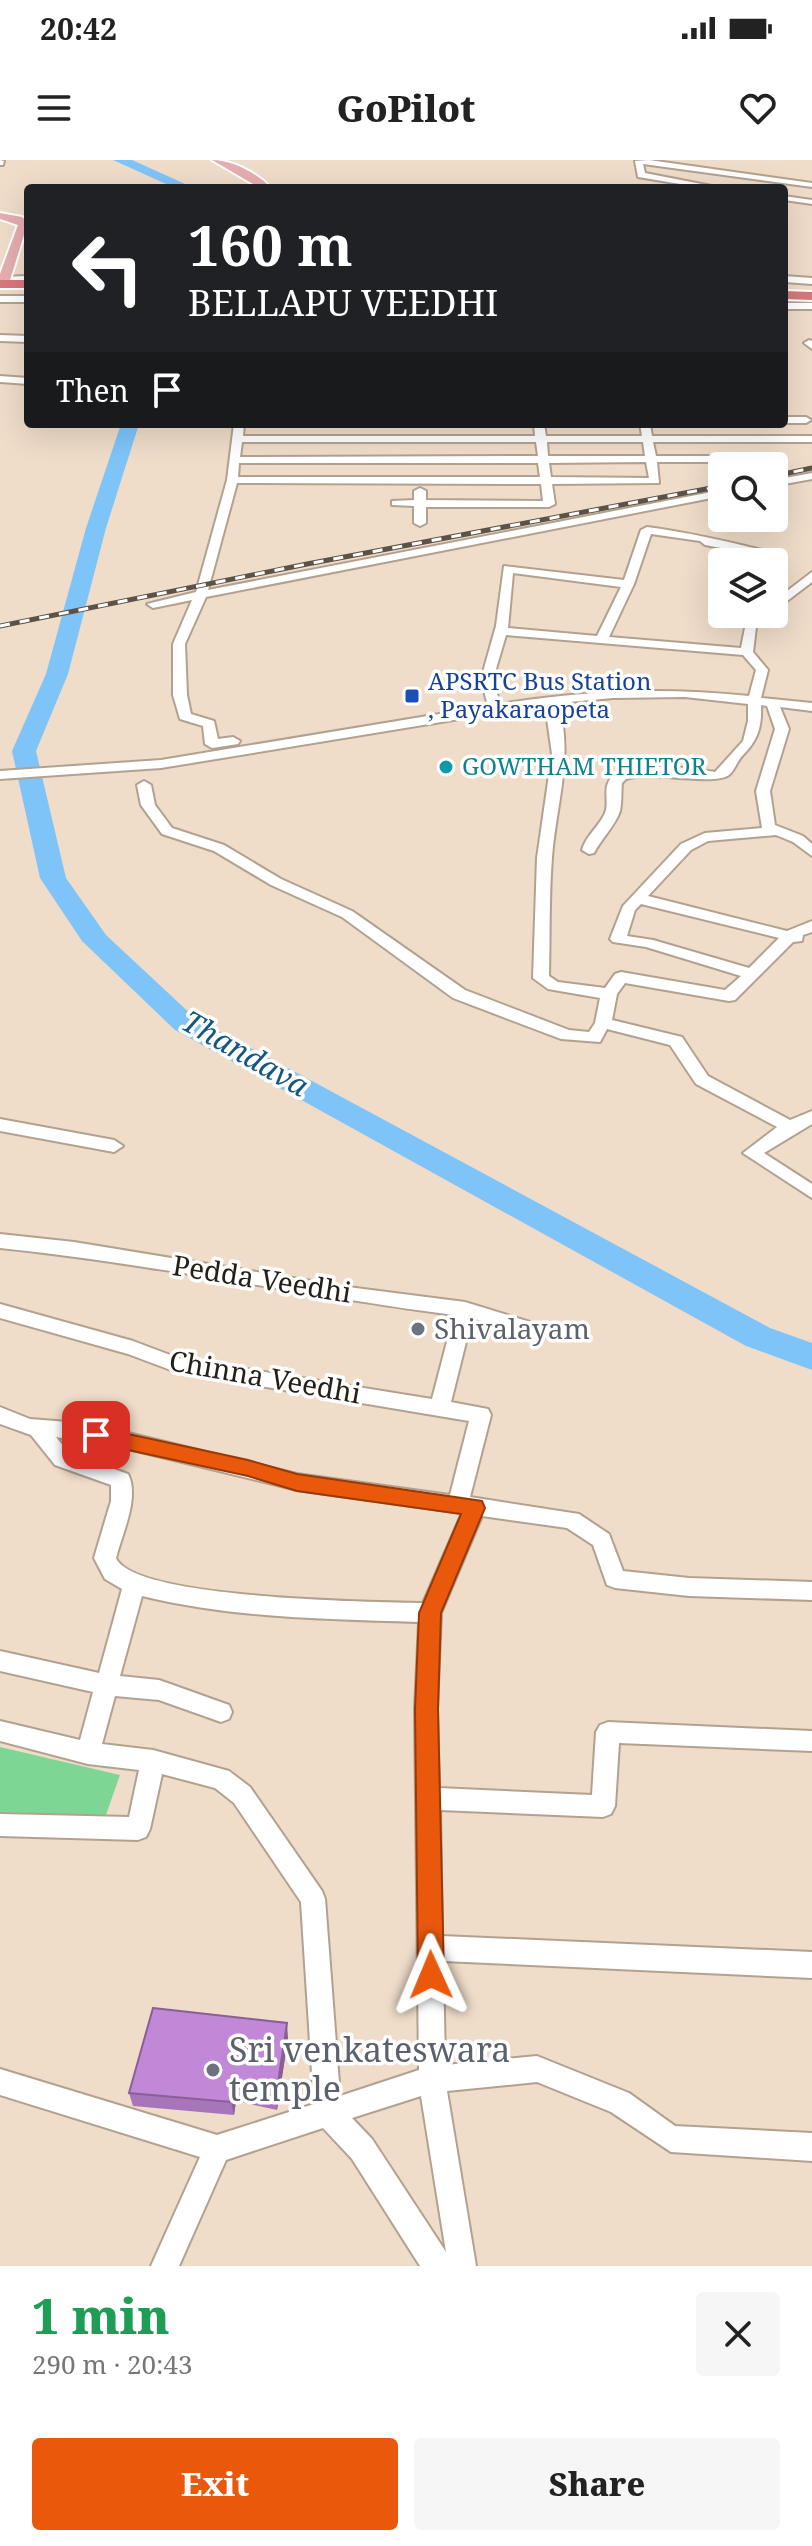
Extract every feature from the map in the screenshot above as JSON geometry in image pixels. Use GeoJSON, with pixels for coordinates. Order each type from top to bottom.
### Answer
{"type":"FeatureCollection","features":[{"type":"Feature","properties":{"kind":"highway"},"geometry":{"type":"LineString","coordinates":[[1,284],[24,281]]}},
{"type":"Feature","properties":{"kind":"highway"},"geometry":{"type":"LineString","coordinates":[[1,284],[24,291]]}},
{"type":"Feature","properties":{"kind":"highway"},"geometry":{"type":"LineString","coordinates":[[788,298],[812,299]]}},
{"type":"Feature","properties":{"kind":"main road"},"geometry":{"type":"LineString","coordinates":[[217,160],[261,184]]}},
{"type":"Feature","properties":{"kind":"main road"},"geometry":{"type":"LineString","coordinates":[[0,216],[18,219],[24,224],[1,284]]}},
{"type":"Feature","properties":{"kind":"street"},"geometry":{"type":"LineString","coordinates":[[636,184],[641,175],[639,161],[812,185]]}},
{"type":"Feature","properties":{"kind":"street"},"geometry":{"type":"LineString","coordinates":[[641,175],[694,184]]}},
{"type":"Feature","properties":{"kind":"street"},"geometry":{"type":"LineString","coordinates":[[788,199],[812,202]]}},
{"type":"Feature","properties":{"kind":"street"},"geometry":{"type":"LineString","coordinates":[[788,279],[812,281]]}},
{"type":"Feature","properties":{"kind":"street"},"geometry":{"type":"LineString","coordinates":[[0,299],[24,299]]}},
{"type":"Feature","properties":{"kind":"street"},"geometry":{"type":"LineString","coordinates":[[0,338],[24,339]]}},
{"type":"Feature","properties":{"kind":"street"},"geometry":{"type":"LineString","coordinates":[[0,376],[24,378]]}},
{"type":"Feature","properties":{"kind":"street"},"geometry":{"type":"LineString","coordinates":[[788,420],[806,420]]}},
{"type":"Feature","properties":{"kind":"street"},"geometry":{"type":"LineString","coordinates":[[239,428],[232,480],[201,594],[179,644],[180,695],[185,716],[209,724],[212,744],[377,722],[387,728]]}},
{"type":"Feature","properties":{"kind":"street"},"geometry":{"type":"LineString","coordinates":[[420,428],[420,523]]}},
{"type":"Feature","properties":{"kind":"street"},"geometry":{"type":"LineString","coordinates":[[396,503],[549,504],[540,428]]}},
{"type":"Feature","properties":{"kind":"street"},"geometry":{"type":"LineString","coordinates":[[232,480],[655,481],[646,428]]}},
{"type":"Feature","properties":{"kind":"street"},"geometry":{"type":"LineString","coordinates":[[238,439],[812,439]]}},
{"type":"Feature","properties":{"kind":"street"},"geometry":{"type":"LineString","coordinates":[[235,460],[708,459]]}},
{"type":"Feature","properties":{"kind":"street"},"geometry":{"type":"LineString","coordinates":[[788,480],[812,476]]}},
{"type":"Feature","properties":{"kind":"street"},"geometry":{"type":"LineString","coordinates":[[153,604],[708,496]]}},
{"type":"Feature","properties":{"kind":"street"},"geometry":{"type":"LineString","coordinates":[[601,641],[628,584],[647,530],[703,538],[709,543],[737,548]]}},
{"type":"Feature","properties":{"kind":"street"},"geometry":{"type":"LineString","coordinates":[[495,709],[487,679],[500,631],[508,569],[628,584]]}},
{"type":"Feature","properties":{"kind":"street"},"geometry":{"type":"LineString","coordinates":[[788,596],[812,576]]}},
{"type":"Feature","properties":{"kind":"street"},"geometry":{"type":"LineString","coordinates":[[747,652],[750,628]]}},
{"type":"Feature","properties":{"kind":"street"},"geometry":{"type":"LineString","coordinates":[[500,631],[747,652],[762,670],[754,701],[755,721],[749,743],[735,755],[726,771],[717,776],[652,771],[621,775],[616,781],[613,812],[591,838],[589,850]]}},
{"type":"Feature","properties":{"kind":"street"},"geometry":{"type":"LineString","coordinates":[[0,775],[154,764],[550,700],[613,694],[685,693],[812,707]]}},
{"type":"Feature","properties":{"kind":"street"},"geometry":{"type":"LineString","coordinates":[[550,700],[558,721],[561,764],[546,839],[541,978],[554,986],[609,994]]}},
{"type":"Feature","properties":{"kind":"street"},"geometry":{"type":"LineString","coordinates":[[772,703],[782,729],[763,791],[768,827],[805,838],[812,852]]}},
{"type":"Feature","properties":{"kind":"street"},"geometry":{"type":"LineString","coordinates":[[144,785],[148,805],[167,831],[219,848],[276,882],[347,914],[459,994],[567,1035],[594,1038],[603,1023],[609,994],[621,977],[729,996],[789,937],[812,926]]}},
{"type":"Feature","properties":{"kind":"street"},"geometry":{"type":"LineString","coordinates":[[752,974],[648,943],[618,939],[628,909],[686,847],[705,837],[777,831]]}},
{"type":"Feature","properties":{"kind":"street"},"geometry":{"type":"LineString","coordinates":[[640,899],[789,937],[812,940]]}},
{"type":"Feature","properties":{"kind":"street"},"geometry":{"type":"LineString","coordinates":[[603,1023],[676,1041],[702,1080],[790,1127]]}},
{"type":"Feature","properties":{"kind":"street"},"geometry":{"type":"LineString","coordinates":[[812,1117],[790,1127],[752,1153],[812,1192]]}},
{"type":"Feature","properties":{"kind":"street"},"geometry":{"type":"LineString","coordinates":[[0,1125],[114,1146]]}},
{"type":"Feature","properties":{"kind":"street","name":"Pedda Veedhi"},"geometry":{"type":"LineString","coordinates":[[0,1241],[74,1249],[348,1294],[465,1309],[523,1327]]}},
{"type":"Feature","properties":{"kind":"street"},"geometry":{"type":"LineString","coordinates":[[440,1408],[465,1309]]}},
{"type":"Feature","properties":{"kind":"street","name":"Chinna Veedhi"},"geometry":{"type":"LineString","coordinates":[[0,1311],[133,1348],[176,1365],[481,1415],[466,1506]]}},
{"type":"Feature","properties":{"kind":"street"},"geometry":{"type":"LineString","coordinates":[[0,1415],[36,1427],[124,1440],[297,1482],[572,1520],[602,1540],[615,1579],[689,1587],[812,1591]]}},
{"type":"Feature","properties":{"kind":"street"},"geometry":{"type":"LineString","coordinates":[[36,1427],[62,1459],[121,1480],[121,1501],[105,1558],[113,1574],[134,1585],[190,1597],[346,1610],[430,1613]]}},
{"type":"Feature","properties":{"kind":"street"},"geometry":{"type":"LineString","coordinates":[[462,2266],[432,2079],[426,1709],[430,1613],[466,1506]]}},
{"type":"Feature","properties":{"kind":"street"},"geometry":{"type":"LineString","coordinates":[[88,1753],[134,1585]]}},
{"type":"Feature","properties":{"kind":"street"},"geometry":{"type":"LineString","coordinates":[[0,1661],[106,1685],[159,1690],[221,1712]]}},
{"type":"Feature","properties":{"kind":"street"},"geometry":{"type":"LineString","coordinates":[[0,1731],[88,1753],[153,1761],[221,1779],[242,1795],[313,1899],[328,2113],[362,2149],[436,2265],[449,2266]]}},
{"type":"Feature","properties":{"kind":"street"},"geometry":{"type":"LineString","coordinates":[[428,1799],[603,1806],[608,1732],[812,1741]]}},
{"type":"Feature","properties":{"kind":"street"},"geometry":{"type":"LineString","coordinates":[[0,1825],[138,1829],[153,1761]]}},
{"type":"Feature","properties":{"kind":"street"},"geometry":{"type":"LineString","coordinates":[[431,1948],[812,1965]]}},
{"type":"Feature","properties":{"kind":"street"},"geometry":{"type":"LineString","coordinates":[[0,2082],[217,2149],[432,2079],[537,2069],[620,2102],[671,2139],[812,2147]]}},
{"type":"Feature","properties":{"kind":"street"},"geometry":{"type":"LineString","coordinates":[[165,2266],[217,2149]]}},
{"type":"Feature","properties":{"kind":"green space"},"geometry":{"type":"Polygon","coordinates":[[[0,1747],[120,1775],[102,1826],[0,1813],[0,1747]]]}},
{"type":"Feature","properties":{"kind":"building","name":"Sri venkateswara temple"},"geometry":{"type":"Polygon","coordinates":[[[153,2008],[287,2023],[276,2096],[233,2088],[231,2102],[129,2093],[153,2008]]]}},
{"type":"Feature","properties":{"kind":"waterway","name":"Thandava"},"geometry":{"type":"LineString","coordinates":[[120,160],[177,184]]}},
{"type":"Feature","properties":{"kind":"waterway","name":"Thandava"},"geometry":{"type":"LineString","coordinates":[[129,428],[96,528],[57,674],[24,751],[53,878],[96,941],[185,1024],[758,1337],[812,1357]]}},
{"type":"Feature","properties":{"kind":"railway"},"geometry":{"type":"LineString","coordinates":[[788,473],[812,468]]}},
{"type":"Feature","properties":{"kind":"railway"},"geometry":{"type":"LineString","coordinates":[[0,626],[708,489]]}},
{"type":"Feature","properties":{"kind":"place","name":"APSRTC Bus Station , Payakaraopeta"},"geometry":{"type":"Point","coordinates":[412,696]}},
{"type":"Feature","properties":{"kind":"place","name":"GOWTHAM THIETOR"},"geometry":{"type":"Point","coordinates":[446,767]}},
{"type":"Feature","properties":{"kind":"place","name":"Shivalayam"},"geometry":{"type":"Point","coordinates":[418,1329]}},
{"type":"Feature","properties":{"kind":"place","name":"Sri venkateswara temple"},"geometry":{"type":"Point","coordinates":[213,2070]}},
{"type":"Feature","properties":{"kind":"route"},"geometry":{"type":"LineString","coordinates":[[96,1435],[248,1468],[297,1482],[475,1508],[430,1613],[426,1709],[431,1975]]}}]}
